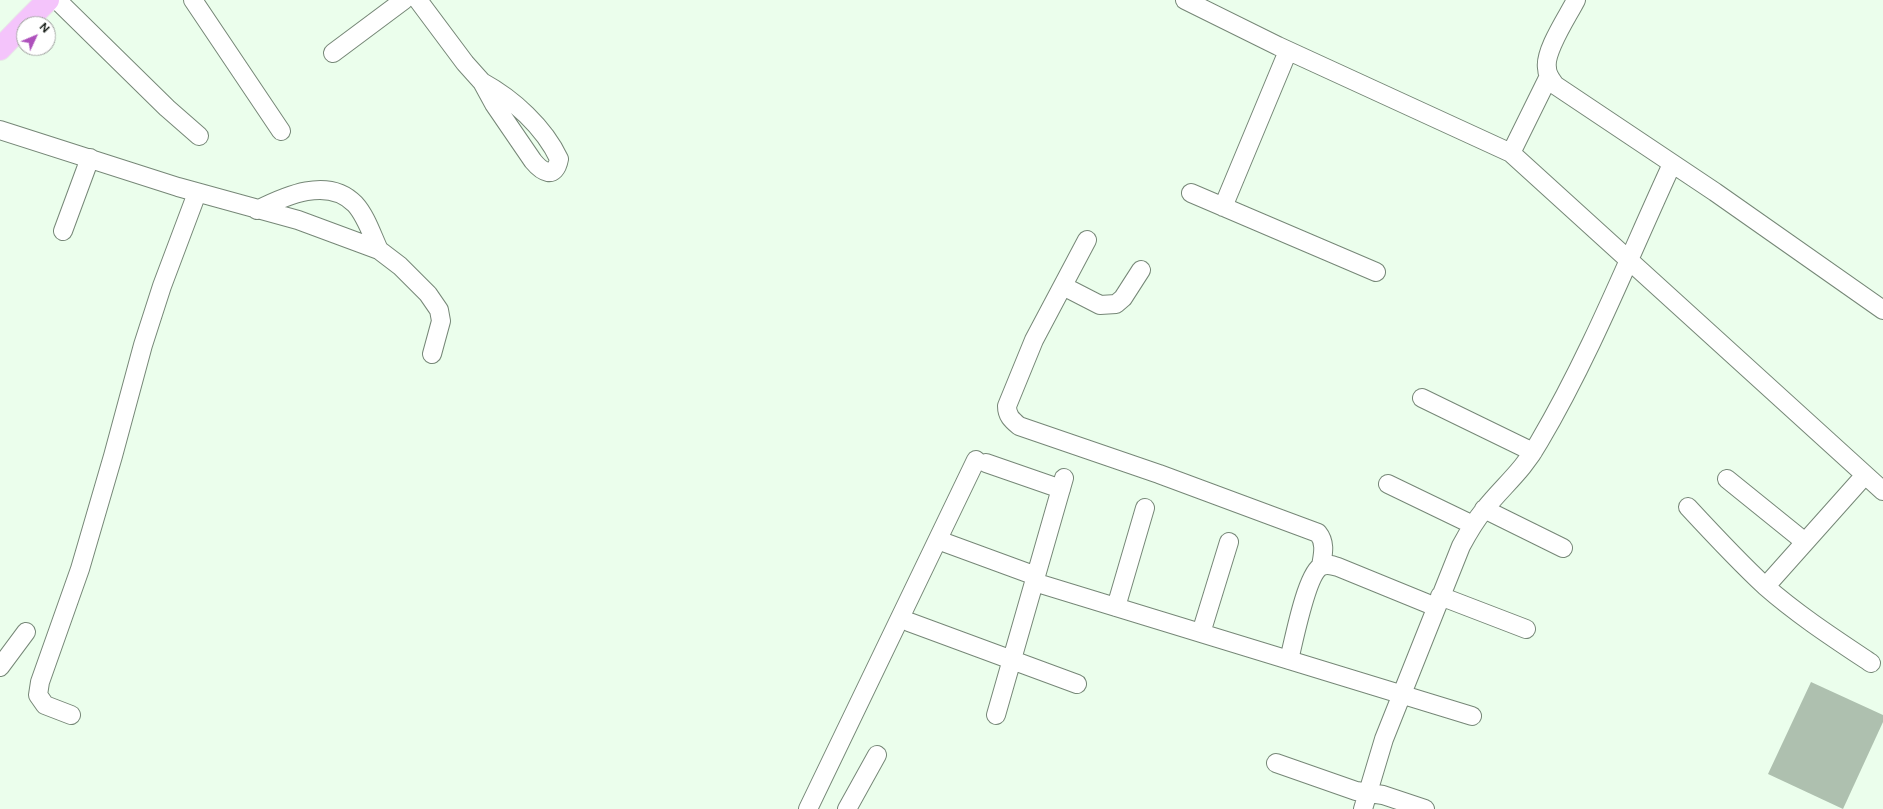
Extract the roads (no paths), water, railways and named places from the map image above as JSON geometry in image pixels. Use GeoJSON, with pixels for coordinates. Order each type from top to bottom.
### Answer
{"type":"FeatureCollection","features":[{"type":"Feature","properties":{"kind":"main road"},"geometry":{"type":"LineString","coordinates":[[32,16],[48,0]]}},
{"type":"Feature","properties":{"kind":"main road"},"geometry":{"type":"LineString","coordinates":[[0,49],[16,32]]}},
{"type":"Feature","properties":{"kind":"street"},"geometry":{"type":"LineString","coordinates":[[57,0],[167,108],[199,136]]}},
{"type":"Feature","properties":{"kind":"street"},"geometry":{"type":"LineString","coordinates":[[193,0],[281,131]]}},
{"type":"Feature","properties":{"kind":"street"},"geometry":{"type":"LineString","coordinates":[[333,53],[404,0]]}},
{"type":"Feature","properties":{"kind":"street"},"geometry":{"type":"LineString","coordinates":[[418,0],[465,63],[482,82],[494,104],[532,161],[546,173],[552,172],[558,166],[559,159],[547,139],[518,106],[501,92],[482,82]]}},
{"type":"Feature","properties":{"kind":"street"},"geometry":{"type":"LineString","coordinates":[[1185,0],[1288,51],[1511,153],[1628,261],[1686,311],[1883,491]]}},
{"type":"Feature","properties":{"kind":"street"},"geometry":{"type":"LineString","coordinates":[[1576,0],[1548,54],[1546,68],[1555,85],[1883,310]]}},
{"type":"Feature","properties":{"kind":"street"},"geometry":{"type":"LineString","coordinates":[[1223,207],[1288,51]]}},
{"type":"Feature","properties":{"kind":"street"},"geometry":{"type":"LineString","coordinates":[[1511,153],[1549,76]]}},
{"type":"Feature","properties":{"kind":"street"},"geometry":{"type":"LineString","coordinates":[[0,130],[197,193],[298,220],[380,250],[400,266],[428,294],[439,310],[441,321],[432,354]]}},
{"type":"Feature","properties":{"kind":"street"},"geometry":{"type":"LineString","coordinates":[[63,231],[90,158]]}},
{"type":"Feature","properties":{"kind":"street"},"geometry":{"type":"LineString","coordinates":[[1366,801],[1384,739],[1400,694],[1461,546],[1472,525],[1484,509],[1514,478],[1533,452],[1576,373],[1672,164]]}},
{"type":"Feature","properties":{"kind":"street"},"geometry":{"type":"LineString","coordinates":[[257,210],[285,196],[301,192],[327,190],[342,194],[355,204],[366,220],[380,250]]}},
{"type":"Feature","properties":{"kind":"street"},"geometry":{"type":"LineString","coordinates":[[71,715],[45,705],[40,700],[38,694],[40,682],[82,562],[143,345],[162,286],[197,193]]}},
{"type":"Feature","properties":{"kind":"street"},"geometry":{"type":"LineString","coordinates":[[1191,193],[1376,272]]}},
{"type":"Feature","properties":{"kind":"street"},"geometry":{"type":"LineString","coordinates":[[1087,240],[1034,340],[1007,406],[1007,412],[1010,418],[1019,426],[1159,474],[1318,532],[1322,538],[1324,548],[1321,566],[1311,580],[1288,660]]}},
{"type":"Feature","properties":{"kind":"street"},"geometry":{"type":"LineString","coordinates":[[1063,286],[1100,305],[1116,304],[1123,298],[1141,270]]}},
{"type":"Feature","properties":{"kind":"street"},"geometry":{"type":"LineString","coordinates":[[1422,398],[1533,452]]}},
{"type":"Feature","properties":{"kind":"street"},"geometry":{"type":"LineString","coordinates":[[808,809],[981,462],[1062,484],[996,715]]}},
{"type":"Feature","properties":{"kind":"street"},"geometry":{"type":"LineString","coordinates":[[1766,586],[1865,475]]}},
{"type":"Feature","properties":{"kind":"street"},"geometry":{"type":"LineString","coordinates":[[1726,479],[1805,542]]}},
{"type":"Feature","properties":{"kind":"street"},"geometry":{"type":"LineString","coordinates":[[1388,484],[1472,525]]}},
{"type":"Feature","properties":{"kind":"street"},"geometry":{"type":"LineString","coordinates":[[1688,507],[1739,562],[1766,586],[1798,612],[1870,663]]}},
{"type":"Feature","properties":{"kind":"street"},"geometry":{"type":"LineString","coordinates":[[1116,607],[1145,508]]}},
{"type":"Feature","properties":{"kind":"street"},"geometry":{"type":"LineString","coordinates":[[1484,509],[1563,548]]}},
{"type":"Feature","properties":{"kind":"street"},"geometry":{"type":"LineString","coordinates":[[1201,633],[1229,542]]}},
{"type":"Feature","properties":{"kind":"street"},"geometry":{"type":"LineString","coordinates":[[946,543],[1035,579],[1116,607],[1472,716]]}},
{"type":"Feature","properties":{"kind":"street"},"geometry":{"type":"LineString","coordinates":[[1321,566],[1329,564],[1526,629]]}},
{"type":"Feature","properties":{"kind":"street"},"geometry":{"type":"LineString","coordinates":[[909,622],[1077,684]]}},
{"type":"Feature","properties":{"kind":"street"},"geometry":{"type":"LineString","coordinates":[[0,667],[26,632]]}},
{"type":"Feature","properties":{"kind":"street"},"geometry":{"type":"LineString","coordinates":[[847,809],[877,755]]}},
{"type":"Feature","properties":{"kind":"street"},"geometry":{"type":"LineString","coordinates":[[1276,763],[1356,791],[1366,801]]}},
{"type":"Feature","properties":{"kind":"street"},"geometry":{"type":"LineString","coordinates":[[1366,801],[1383,794],[1425,809]]}}]}
